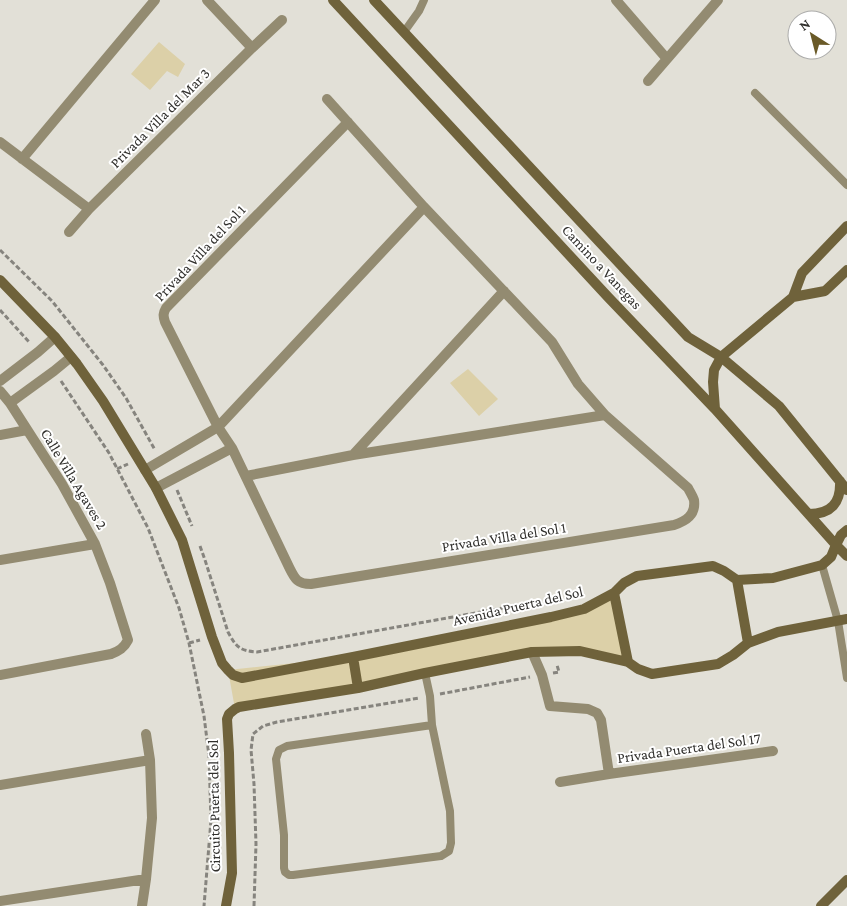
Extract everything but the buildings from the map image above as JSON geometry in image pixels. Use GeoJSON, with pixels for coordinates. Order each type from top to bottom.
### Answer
{"type":"FeatureCollection","features":[{"type":"Feature","properties":{"kind":"street"},"geometry":{"type":"LineString","coordinates":[[22,159],[155,0]]}},
{"type":"Feature","properties":{"kind":"street"},"geometry":{"type":"LineString","coordinates":[[207,0],[252,48]]}},
{"type":"Feature","properties":{"kind":"street","name":"Camino a Vanegas"},"geometry":{"type":"LineString","coordinates":[[333,0],[608,297],[715,409],[847,556]]}},
{"type":"Feature","properties":{"kind":"street","name":"Camino a Vanegas"},"geometry":{"type":"LineString","coordinates":[[374,0],[688,337],[721,357],[779,406],[847,490]]}},
{"type":"Feature","properties":{"kind":"street"},"geometry":{"type":"LineString","coordinates":[[616,0],[667,59]]}},
{"type":"Feature","properties":{"kind":"street"},"geometry":{"type":"LineString","coordinates":[[648,81],[718,0]]}},
{"type":"Feature","properties":{"kind":"street","name":"Privada Villa del Mar 3"},"geometry":{"type":"LineString","coordinates":[[69,232],[89,209],[282,20]]}},
{"type":"Feature","properties":{"kind":"street","name":"Privada Villa del Sol 1"},"geometry":{"type":"LineString","coordinates":[[327,99],[348,122],[424,207],[552,342],[578,384],[605,415],[688,488],[694,500],[692,513],[685,521],[674,525],[311,584],[299,582],[293,575],[232,448],[218,427],[164,322],[163,316],[173,300],[348,122]]}},
{"type":"Feature","properties":{"kind":"street"},"geometry":{"type":"LineString","coordinates":[[0,142],[89,209]]}},
{"type":"Feature","properties":{"kind":"street"},"geometry":{"type":"LineString","coordinates":[[145,470],[218,427],[424,207]]}},
{"type":"Feature","properties":{"kind":"street"},"geometry":{"type":"LineString","coordinates":[[793,297],[802,272],[847,226]]}},
{"type":"Feature","properties":{"kind":"street"},"geometry":{"type":"LineString","coordinates":[[715,409],[714,370],[721,357],[793,297],[825,291],[847,270]]}},
{"type":"Feature","properties":{"kind":"street"},"geometry":{"type":"LineString","coordinates":[[0,280],[55,337],[71,357],[103,401],[156,488],[232,448]]}},
{"type":"Feature","properties":{"kind":"street"},"geometry":{"type":"LineString","coordinates":[[352,455],[504,291]]}},
{"type":"Feature","properties":{"kind":"street"},"geometry":{"type":"LineString","coordinates":[[0,381],[55,337]]}},
{"type":"Feature","properties":{"kind":"street"},"geometry":{"type":"LineString","coordinates":[[10,402],[54,372],[71,357]]}},
{"type":"Feature","properties":{"kind":"street","name":"Calle Villa Agaves 2"},"geometry":{"type":"LineString","coordinates":[[0,391],[10,402],[62,484],[95,544],[110,583],[128,640],[119,651],[111,654],[0,675]]}},
{"type":"Feature","properties":{"kind":"street"},"geometry":{"type":"LineString","coordinates":[[246,476],[352,455],[605,415]]}},
{"type":"Feature","properties":{"kind":"street","name":"Calle Villa Agaves 2"},"geometry":{"type":"LineString","coordinates":[[0,435],[27,430]]}},
{"type":"Feature","properties":{"kind":"street"},"geometry":{"type":"LineString","coordinates":[[809,514],[818,514],[834,506],[838,499],[840,481]]}},
{"type":"Feature","properties":{"kind":"street","name":"Avenida Puerta del Sol"},"geometry":{"type":"LineString","coordinates":[[156,488],[182,540],[222,663],[237,677],[242,678],[552,617],[584,609],[614,593],[624,583],[637,576],[713,566],[737,580]]}},
{"type":"Feature","properties":{"kind":"street"},"geometry":{"type":"LineString","coordinates":[[748,643],[737,580],[773,578],[822,565],[831,557],[841,535],[847,530]]}},
{"type":"Feature","properties":{"kind":"street","name":"Calle Villa Agaves 2"},"geometry":{"type":"LineString","coordinates":[[0,560],[95,544]]}},
{"type":"Feature","properties":{"kind":"street"},"geometry":{"type":"LineString","coordinates":[[614,593],[628,662]]}},
{"type":"Feature","properties":{"kind":"street"},"geometry":{"type":"LineString","coordinates":[[353,657],[358,688],[532,652],[580,651],[628,662],[638,669],[652,674],[718,664],[748,643],[778,632],[843,620]]}},
{"type":"Feature","properties":{"kind":"street","name":"Privada Puerta del Sol 17"},"geometry":{"type":"LineString","coordinates":[[532,652],[542,675],[550,706],[588,709],[597,713],[601,720],[609,774]]}},
{"type":"Feature","properties":{"kind":"street","name":"Circuito Puerta del Sol"},"geometry":{"type":"LineString","coordinates":[[226,906],[232,873],[229,753],[226,719],[229,714],[234,709],[245,705],[358,688]]}},
{"type":"Feature","properties":{"kind":"street"},"geometry":{"type":"LineString","coordinates":[[142,906],[152,818],[150,760],[146,734]]}},
{"type":"Feature","properties":{"kind":"street","name":"Privada Puerta del Sol 17"},"geometry":{"type":"LineString","coordinates":[[560,782],[773,751]]}},
{"type":"Feature","properties":{"kind":"street"},"geometry":{"type":"LineString","coordinates":[[0,785],[150,760]]}},
{"type":"Feature","properties":{"kind":"street"},"geometry":{"type":"LineString","coordinates":[[0,901],[146,879]]}},
{"type":"Feature","properties":{"kind":"street"},"geometry":{"type":"LineString","coordinates":[[821,906],[847,880]]}},
{"type":"Feature","properties":{"kind":"lane"},"geometry":{"type":"LineString","coordinates":[[404,32],[420,11],[424,0]]}},
{"type":"Feature","properties":{"kind":"lane"},"geometry":{"type":"LineString","coordinates":[[755,93],[847,185]]}},
{"type":"Feature","properties":{"kind":"lane"},"geometry":{"type":"LineString","coordinates":[[822,565],[843,620],[847,678]]}},
{"type":"Feature","properties":{"kind":"lane"},"geometry":{"type":"LineString","coordinates":[[425,673],[430,696],[432,725],[450,810],[451,843],[449,851],[441,856],[421,859],[293,875],[285,872],[283,864],[284,835],[276,759],[279,750],[287,746],[432,725]]}},
{"type":"Feature","properties":{"kind":"path"},"geometry":{"type":"LineString","coordinates":[[0,250],[52,301],[103,365],[126,398],[160,460]]}},
{"type":"Feature","properties":{"kind":"path"},"geometry":{"type":"LineString","coordinates":[[0,310],[38,352]]}},
{"type":"Feature","properties":{"kind":"path"},"geometry":{"type":"LineString","coordinates":[[54,372],[109,453],[148,528],[179,608],[189,643],[204,716],[209,756],[211,820],[204,906]]}},
{"type":"Feature","properties":{"kind":"path"},"geometry":{"type":"LineString","coordinates":[[172,480],[195,533]]}},
{"type":"Feature","properties":{"kind":"path"},"geometry":{"type":"LineString","coordinates":[[198,542],[228,632],[234,643],[245,651],[257,652],[548,600],[552,617]]}},
{"type":"Feature","properties":{"kind":"shaded area"},"geometry":{"type":"Polygon","coordinates":[[[159,42],[185,64],[178,77],[167,71],[150,90],[131,74],[159,42]]]}},
{"type":"Feature","properties":{"kind":"shaded area"},"geometry":{"type":"Polygon","coordinates":[[[468,369],[498,399],[479,416],[450,383],[468,369]]]}},
{"type":"Feature","properties":{"kind":"shaded area"},"geometry":{"type":"Polygon","coordinates":[[[614,593],[628,662],[553,651],[235,709],[228,670],[353,657],[551,617],[614,593]]]}}]}
